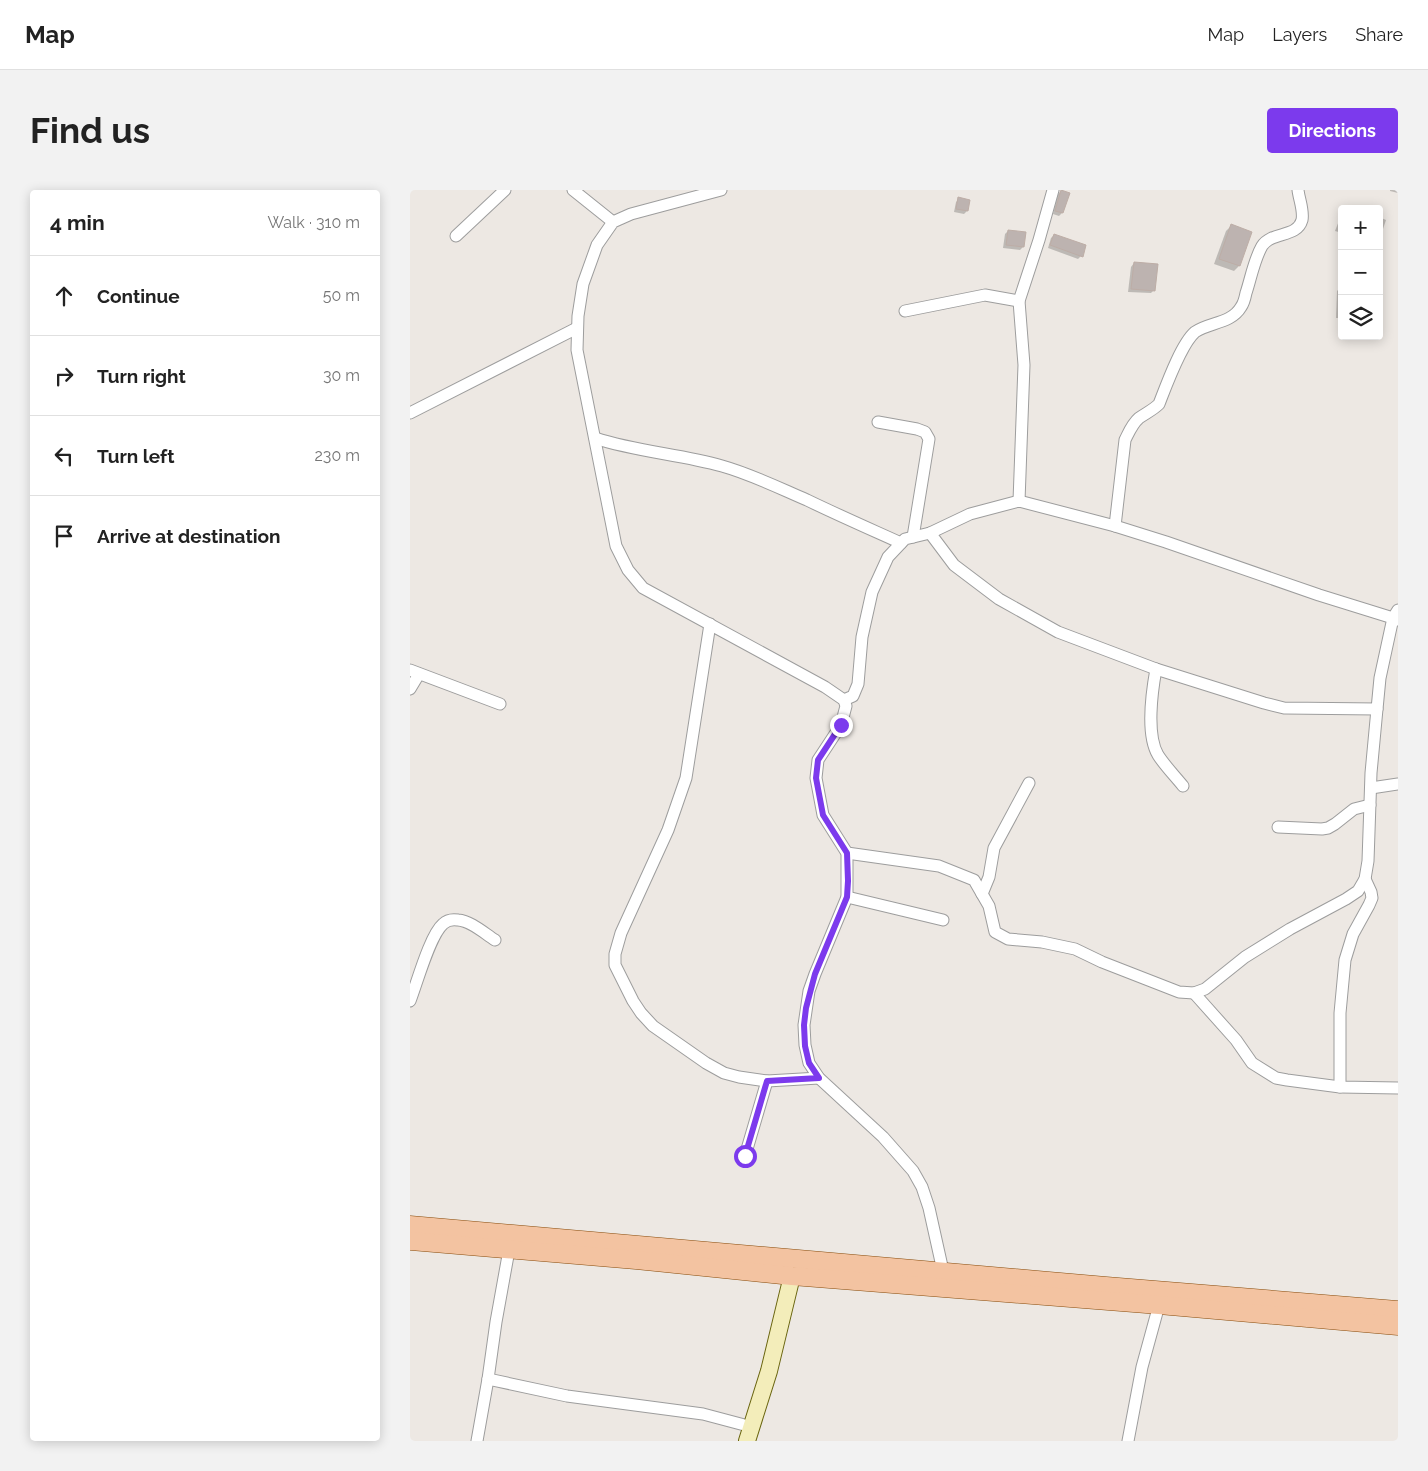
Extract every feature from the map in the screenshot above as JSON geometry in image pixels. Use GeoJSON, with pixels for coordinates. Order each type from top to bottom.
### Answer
{"type":"FeatureCollection","features":[{"type":"Feature","properties":{"kind":"main road"},"geometry":{"type":"LineString","coordinates":[[410,1225],[1398,1310]]}},
{"type":"Feature","properties":{"kind":"main road"},"geometry":{"type":"LineString","coordinates":[[410,1241],[645,1261],[792,1276],[1398,1326]]}},
{"type":"Feature","properties":{"kind":"street"},"geometry":{"type":"LineString","coordinates":[[456,236],[505,190]]}},
{"type":"Feature","properties":{"kind":"street"},"geometry":{"type":"LineString","coordinates":[[573,190],[612,222]]}},
{"type":"Feature","properties":{"kind":"street"},"geometry":{"type":"LineString","coordinates":[[721,190],[631,214],[612,222],[597,245],[583,284],[578,316],[577,350],[616,546],[628,570],[643,588],[825,687],[844,700],[846,706],[841,725],[818,760],[816,778],[823,815],[847,853],[847,897],[815,974],[806,1008],[804,1025],[805,1046],[809,1063],[819,1078],[884,1137],[913,1170],[922,1187],[929,1208],[943,1271]]}},
{"type":"Feature","properties":{"kind":"street"},"geometry":{"type":"LineString","coordinates":[[1019,501],[1024,365],[1019,300],[1053,190]]}},
{"type":"Feature","properties":{"kind":"street"},"geometry":{"type":"LineString","coordinates":[[1115,526],[1125,440],[1130,428],[1137,420],[1154,410],[1159,404],[1185,344],[1193,334],[1203,327],[1231,318],[1241,308],[1258,255],[1268,239],[1294,231],[1299,227],[1302,213],[1298,190]]}},
{"type":"Feature","properties":{"kind":"street"},"geometry":{"type":"LineString","coordinates":[[905,311],[986,295],[1019,300]]}},
{"type":"Feature","properties":{"kind":"street"},"geometry":{"type":"LineString","coordinates":[[410,413],[577,328]]}},
{"type":"Feature","properties":{"kind":"street"},"geometry":{"type":"LineString","coordinates":[[878,422],[917,429],[925,432],[930,439],[913,537]]}},
{"type":"Feature","properties":{"kind":"street"},"geometry":{"type":"LineString","coordinates":[[595,438],[616,446],[669,454],[722,466],[765,481],[901,543]]}},
{"type":"Feature","properties":{"kind":"street"},"geometry":{"type":"LineString","coordinates":[[844,700],[853,696],[858,684],[862,637],[872,592],[888,557],[905,539],[930,533],[970,514],[1019,501],[1115,526],[1320,595],[1396,616],[1380,678],[1376,709],[1368,861],[1365,880],[1358,891],[1245,957],[1205,989],[1194,993],[1179,992],[1102,962],[1075,949],[1042,942],[1008,939],[995,932],[989,906],[974,880],[939,866],[847,853]]}},
{"type":"Feature","properties":{"kind":"street"},"geometry":{"type":"LineString","coordinates":[[930,533],[954,564],[999,599],[1058,632],[1156,669],[1284,708],[1376,709]]}},
{"type":"Feature","properties":{"kind":"street"},"geometry":{"type":"LineString","coordinates":[[710,624],[686,778],[668,830],[621,933],[615,954],[615,965],[633,1001],[653,1026],[706,1063],[739,1077],[767,1081],[819,1078]]}},
{"type":"Feature","properties":{"kind":"street"},"geometry":{"type":"LineString","coordinates":[[1156,669],[1151,698],[1152,739],[1157,754],[1183,786]]}},
{"type":"Feature","properties":{"kind":"street"},"geometry":{"type":"LineString","coordinates":[[410,689],[415,672],[500,704]]}},
{"type":"Feature","properties":{"kind":"street"},"geometry":{"type":"LineString","coordinates":[[982,894],[988,877],[994,848],[1029,783]]}},
{"type":"Feature","properties":{"kind":"street"},"geometry":{"type":"LineString","coordinates":[[1371,788],[1398,784]]}},
{"type":"Feature","properties":{"kind":"street"},"geometry":{"type":"LineString","coordinates":[[1278,826],[1328,828],[1354,810],[1370,805]]}},
{"type":"Feature","properties":{"kind":"street"},"geometry":{"type":"LineString","coordinates":[[1340,1087],[1340,1013],[1345,960],[1353,934],[1372,898],[1365,880]]}},
{"type":"Feature","properties":{"kind":"street"},"geometry":{"type":"LineString","coordinates":[[847,897],[943,920]]}},
{"type":"Feature","properties":{"kind":"street"},"geometry":{"type":"LineString","coordinates":[[410,1002],[432,941],[442,924],[453,920],[465,922],[494,940]]}},
{"type":"Feature","properties":{"kind":"street"},"geometry":{"type":"LineString","coordinates":[[1194,993],[1236,1040],[1252,1063],[1276,1078],[1340,1087],[1398,1088]]}},
{"type":"Feature","properties":{"kind":"street"},"geometry":{"type":"LineString","coordinates":[[745,1156],[767,1081]]}},
{"type":"Feature","properties":{"kind":"street"},"geometry":{"type":"LineString","coordinates":[[477,1441],[509,1250]]}},
{"type":"Feature","properties":{"kind":"street"},"geometry":{"type":"LineString","coordinates":[[488,1380],[567,1396],[703,1414],[750,1437],[792,1276]]}},
{"type":"Feature","properties":{"kind":"street"},"geometry":{"type":"LineString","coordinates":[[1128,1441],[1142,1367],[1159,1305]]}},
{"type":"Feature","properties":{"kind":"building"},"geometry":{"type":"Polygon","coordinates":[[[1061,190],[1070,193],[1063,213],[1055,211],[1061,190]]]}},
{"type":"Feature","properties":{"kind":"building"},"geometry":{"type":"Polygon","coordinates":[[[958,197],[970,200],[968,211],[956,209],[958,197]]]}},
{"type":"Feature","properties":{"kind":"building"},"geometry":{"type":"Polygon","coordinates":[[[1231,224],[1252,232],[1240,266],[1219,259],[1231,224]]]}},
{"type":"Feature","properties":{"kind":"building"},"geometry":{"type":"Polygon","coordinates":[[[1008,230],[1026,232],[1024,247],[1006,245],[1008,230]]]}},
{"type":"Feature","properties":{"kind":"building"},"geometry":{"type":"Polygon","coordinates":[[[1054,234],[1086,245],[1083,257],[1050,245],[1054,234]]]}},
{"type":"Feature","properties":{"kind":"building"},"geometry":{"type":"Polygon","coordinates":[[[1134,262],[1158,264],[1155,291],[1131,289],[1134,262]]]}},
{"type":"Feature","properties":{"kind":"route"},"geometry":{"type":"LineString","coordinates":[[745,1156],[767,1081],[782,1082],[819,1078],[809,1063],[805,1046],[804,1025],[806,1008],[815,974],[847,897],[848,881],[847,853],[823,815],[816,778],[818,760],[841,725]]}}]}
